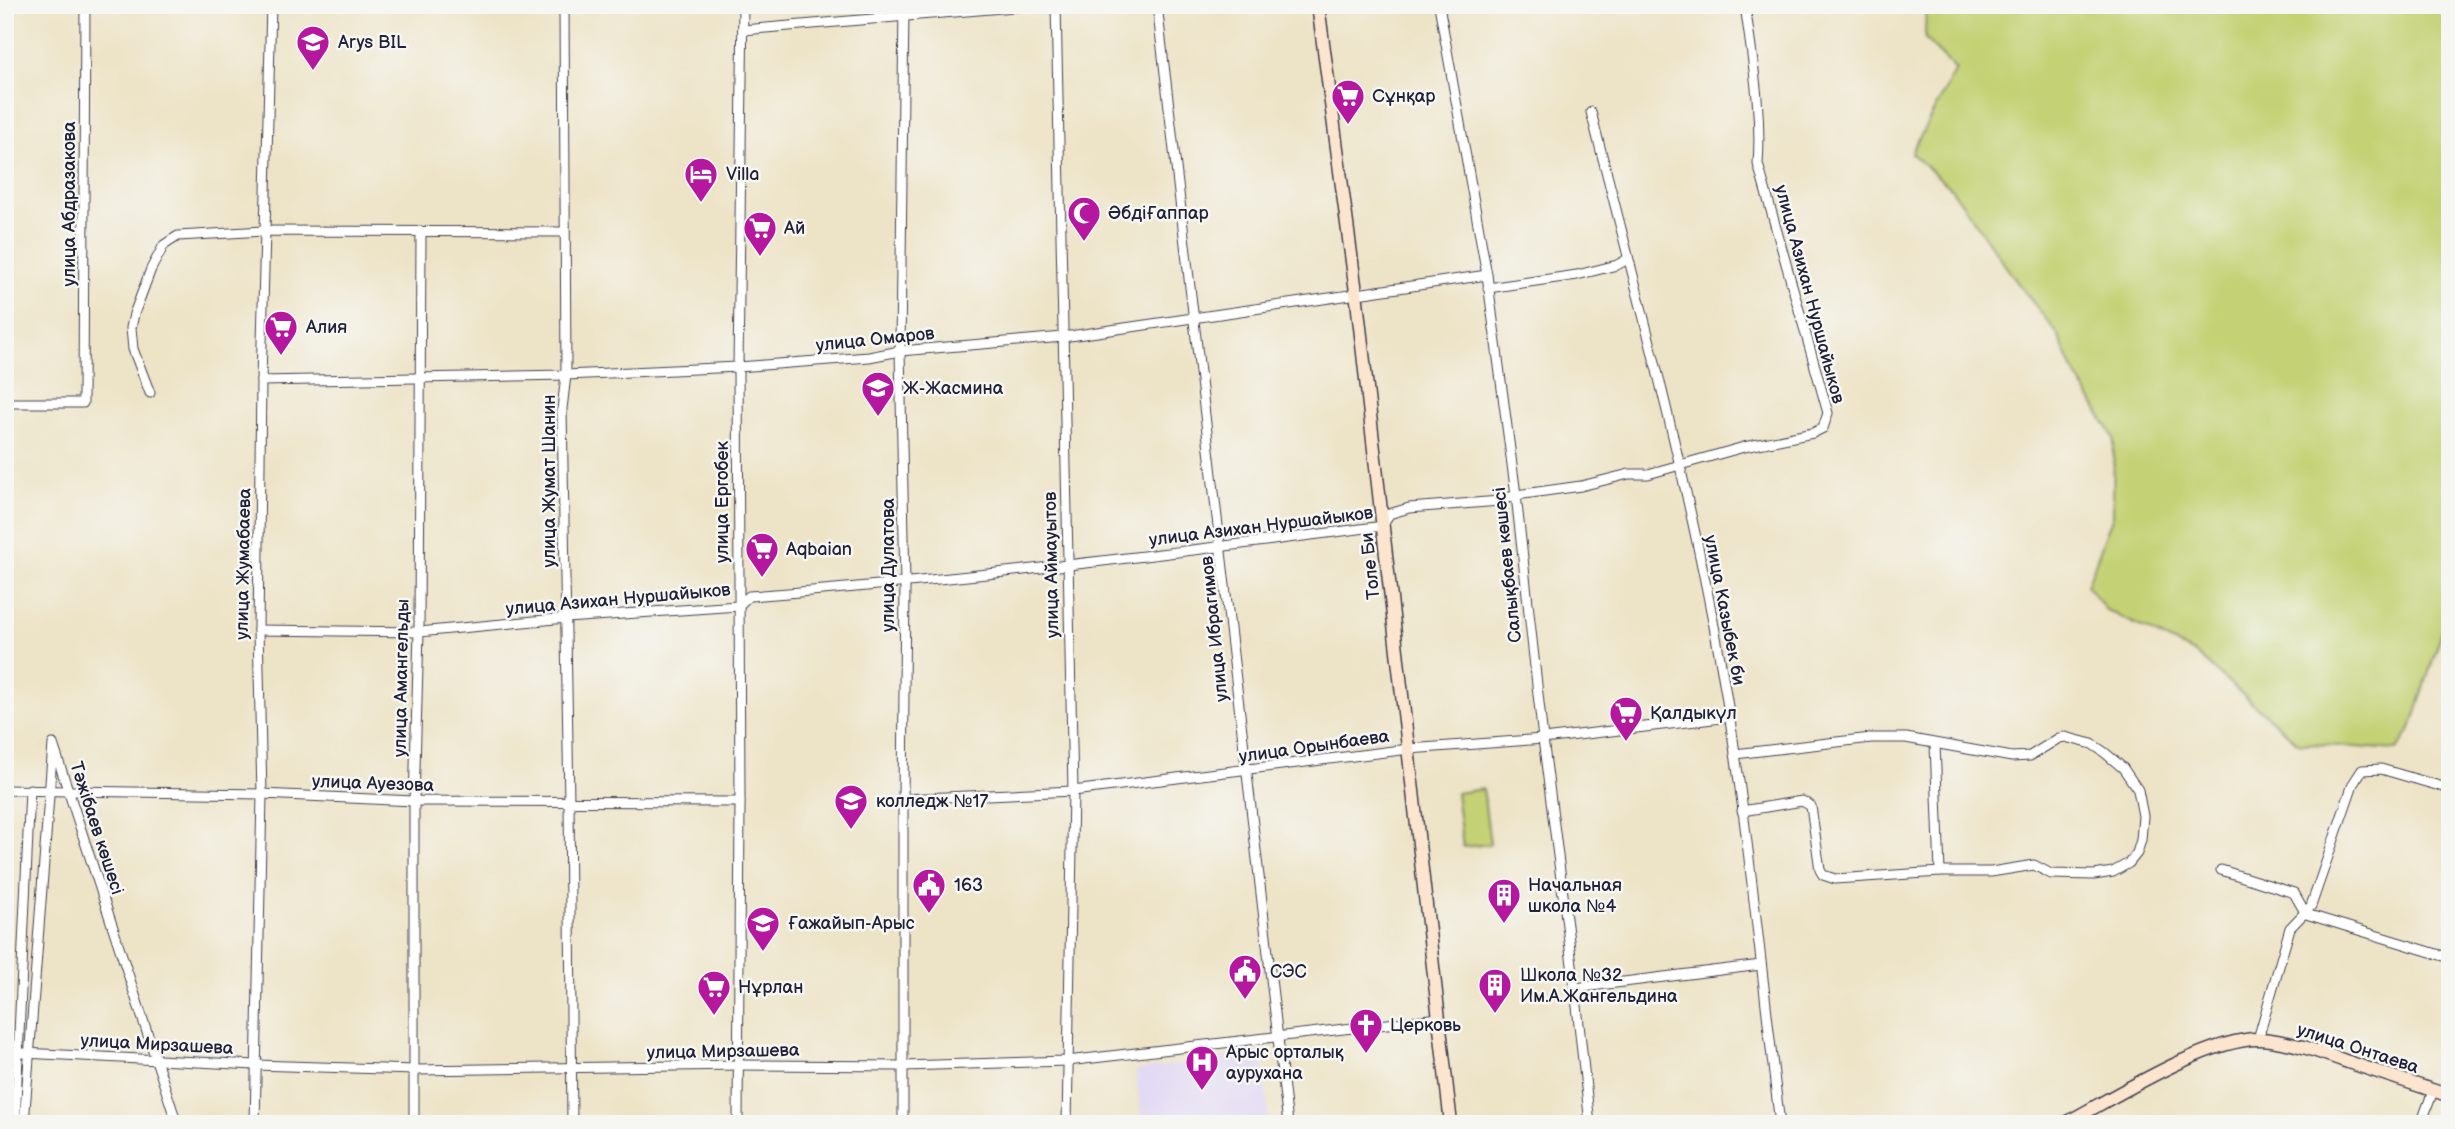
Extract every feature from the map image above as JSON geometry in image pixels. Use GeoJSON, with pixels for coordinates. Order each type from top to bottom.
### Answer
{"type":"FeatureCollection","features":[{"type":"Feature","properties":{"kind":"main road","name":"Толе Би"},"geometry":{"type":"LineString","coordinates":[[1318,5],[1384,526],[1451,1124]]}},
{"type":"Feature","properties":{"kind":"main road","name":"улица Онтаева"},"geometry":{"type":"LineString","coordinates":[[2064,1124],[2188,1058],[2231,1043],[2258,1039],[2318,1051],[2450,1096]]}},
{"type":"Feature","properties":{"kind":"street","name":"улица Абдразакова"},"geometry":{"type":"LineString","coordinates":[[5,403],[83,402],[85,5]]}},
{"type":"Feature","properties":{"kind":"street","name":"улица Жумабаева"},"geometry":{"type":"LineString","coordinates":[[255,1124],[262,794],[258,630],[261,381],[271,5]]}},
{"type":"Feature","properties":{"kind":"street","name":"улица Жумат Шанин"},"geometry":{"type":"LineString","coordinates":[[564,5],[566,374],[562,409],[572,1124]]}},
{"type":"Feature","properties":{"kind":"street","name":"улица Ергобек"},"geometry":{"type":"LineString","coordinates":[[738,1124],[740,802],[737,367],[743,5]]}},
{"type":"Feature","properties":{"kind":"street","name":"улица Дулатова"},"geometry":{"type":"LineString","coordinates":[[903,1124],[902,799],[905,584],[900,351],[904,5]]}},
{"type":"Feature","properties":{"kind":"street"},"geometry":{"type":"LineString","coordinates":[[743,30],[1037,5]]}},
{"type":"Feature","properties":{"kind":"street","name":"улица Аймауытов"},"geometry":{"type":"LineString","coordinates":[[1056,5],[1066,567],[1073,791],[1067,1124]]}},
{"type":"Feature","properties":{"kind":"street","name":"улица Ибрагимов"},"geometry":{"type":"LineString","coordinates":[[1157,5],[1288,1124]]}},
{"type":"Feature","properties":{"kind":"street","name":"Салықбаев көшесі"},"geometry":{"type":"LineString","coordinates":[[1439,5],[1487,275],[1516,495],[1542,738],[1590,1124]]}},
{"type":"Feature","properties":{"kind":"street","name":"улица Азихан Нуршайыков"},"geometry":{"type":"LineString","coordinates":[[258,630],[419,632],[738,606],[749,596],[905,584],[1066,567],[1384,526],[1389,514],[1409,508],[1500,500],[1516,495],[1581,486],[1629,474],[1648,474],[1814,433],[1823,428],[1828,413],[1758,164],[1761,133],[1745,5]]}},
{"type":"Feature","properties":{"kind":"street","name":"улица Казыбек би"},"geometry":{"type":"LineString","coordinates":[[1591,112],[1681,464],[1713,620],[1730,716],[1780,1124]]}},
{"type":"Feature","properties":{"kind":"street"},"geometry":{"type":"LineString","coordinates":[[150,393],[133,349],[131,328],[151,269],[164,245],[178,236],[264,231],[564,232]]}},
{"type":"Feature","properties":{"kind":"street","name":"улица Амангельды"},"geometry":{"type":"LineString","coordinates":[[414,1124],[414,801],[419,632],[421,233]]}},
{"type":"Feature","properties":{"kind":"street"},"geometry":{"type":"LineString","coordinates":[[1488,288],[1577,275],[1617,265],[1628,259]]}},
{"type":"Feature","properties":{"kind":"street","name":"улица Омаров"},"geometry":{"type":"LineString","coordinates":[[261,381],[566,374],[737,367],[869,357],[900,351],[1063,337],[1356,292],[1487,275]]}},
{"type":"Feature","properties":{"kind":"street","name":"улица Орынбаева"},"geometry":{"type":"LineString","coordinates":[[902,799],[1073,791],[1409,750],[1730,716]]}},
{"type":"Feature","properties":{"kind":"street"},"geometry":{"type":"LineString","coordinates":[[1735,754],[1871,738],[1906,738],[2012,757],[2030,756],[2065,737],[2092,744],[2123,768],[2138,790],[2143,816],[2137,853],[2129,863],[2113,872],[2081,876],[2051,874],[2034,865],[1991,872],[1828,877],[1820,870],[1811,806],[1802,801],[1742,811]]}},
{"type":"Feature","properties":{"kind":"street","name":"Тәжібаев көшесі"},"geometry":{"type":"LineString","coordinates":[[24,1124],[53,744],[177,1124]]}},
{"type":"Feature","properties":{"kind":"street"},"geometry":{"type":"LineString","coordinates":[[1935,744],[1940,872]]}},
{"type":"Feature","properties":{"kind":"street"},"geometry":{"type":"LineString","coordinates":[[2258,1039],[2291,928],[2297,919],[2306,914],[2317,891],[2353,784],[2362,770],[2381,769],[2450,789]]}},
{"type":"Feature","properties":{"kind":"street"},"geometry":{"type":"LineString","coordinates":[[15,1124],[30,789]]}},
{"type":"Feature","properties":{"kind":"street","name":"улица Ауезова"},"geometry":{"type":"LineString","coordinates":[[5,790],[262,794],[414,801],[740,802]]}},
{"type":"Feature","properties":{"kind":"street"},"geometry":{"type":"LineString","coordinates":[[2221,870],[2294,893],[2306,914],[2450,958]]}},
{"type":"Feature","properties":{"kind":"street"},"geometry":{"type":"LineString","coordinates":[[1575,988],[1760,965]]}},
{"type":"Feature","properties":{"kind":"street","name":"улица Мирзашева"},"geometry":{"type":"LineString","coordinates":[[5,1052],[415,1070],[738,1065],[903,1066],[1067,1061],[1439,1018]]}},
{"type":"Feature","properties":{"kind":"street"},"geometry":{"type":"LineString","coordinates":[[2421,1124],[2433,1091]]}},
{"type":"Feature","properties":{"kind":"shaded area","name":"Арыс орталық аурухана"},"geometry":{"type":"Polygon","coordinates":[[[1261,1051],[1270,1124],[1143,1124],[1135,1071],[1261,1051]]]}},
{"type":"Feature","properties":{"kind":"green space"},"geometry":{"type":"Polygon","coordinates":[[[1926,5],[2450,5],[2450,605],[2411,729],[2397,750],[2298,743],[2195,653],[2106,610],[2087,586],[2113,515],[2114,438],[2073,370],[2057,333],[2017,282],[1951,188],[1911,153],[1956,70],[1925,39],[1926,5]]]}},
{"type":"Feature","properties":{"kind":"green space"},"geometry":{"type":"Polygon","coordinates":[[[1483,789],[1490,844],[1463,847],[1456,793],[1483,789]]]}},
{"type":"Feature","properties":{"kind":"place","name":"Arys BIL"},"geometry":{"type":"Point","coordinates":[313,72]}},
{"type":"Feature","properties":{"kind":"place","name":"Cұнқар"},"geometry":{"type":"Point","coordinates":[1348,126]}},
{"type":"Feature","properties":{"kind":"place","name":"Villa"},"geometry":{"type":"Point","coordinates":[701,204]}},
{"type":"Feature","properties":{"kind":"place","name":"ӘбдіҒаппар"},"geometry":{"type":"Point","coordinates":[1084,243]}},
{"type":"Feature","properties":{"kind":"place","name":"Ай"},"geometry":{"type":"Point","coordinates":[760,258]}},
{"type":"Feature","properties":{"kind":"place","name":"Алия"},"geometry":{"type":"Point","coordinates":[281,357]}},
{"type":"Feature","properties":{"kind":"place","name":"Ж-Жасмина"},"geometry":{"type":"Point","coordinates":[878,418]}},
{"type":"Feature","properties":{"kind":"place","name":"Aqbaian"},"geometry":{"type":"Point","coordinates":[762,579]}},
{"type":"Feature","properties":{"kind":"place","name":"Қалдыкүл"},"geometry":{"type":"Point","coordinates":[1626,743]}},
{"type":"Feature","properties":{"kind":"place","name":"колледж №17"},"geometry":{"type":"Point","coordinates":[851,831]}},
{"type":"Feature","properties":{"kind":"place","name":"163"},"geometry":{"type":"Point","coordinates":[929,915]}},
{"type":"Feature","properties":{"kind":"place","name":"Начальная школа №4"},"geometry":{"type":"Point","coordinates":[1504,925]}},
{"type":"Feature","properties":{"kind":"place","name":"Ғажайып-Арыс"},"geometry":{"type":"Point","coordinates":[763,953]}},
{"type":"Feature","properties":{"kind":"place","name":"СЭС"},"geometry":{"type":"Point","coordinates":[1245,1001]}},
{"type":"Feature","properties":{"kind":"place","name":"Школа №32 Им.А.Жангельдина"},"geometry":{"type":"Point","coordinates":[1495,1015]}},
{"type":"Feature","properties":{"kind":"place","name":"Нұрлан"},"geometry":{"type":"Point","coordinates":[714,1017]}},
{"type":"Feature","properties":{"kind":"place","name":"Церковь"},"geometry":{"type":"Point","coordinates":[1366,1055]}},
{"type":"Feature","properties":{"kind":"place","name":"Арыс орталық аурухана"},"geometry":{"type":"Point","coordinates":[1202,1092]}}]}
